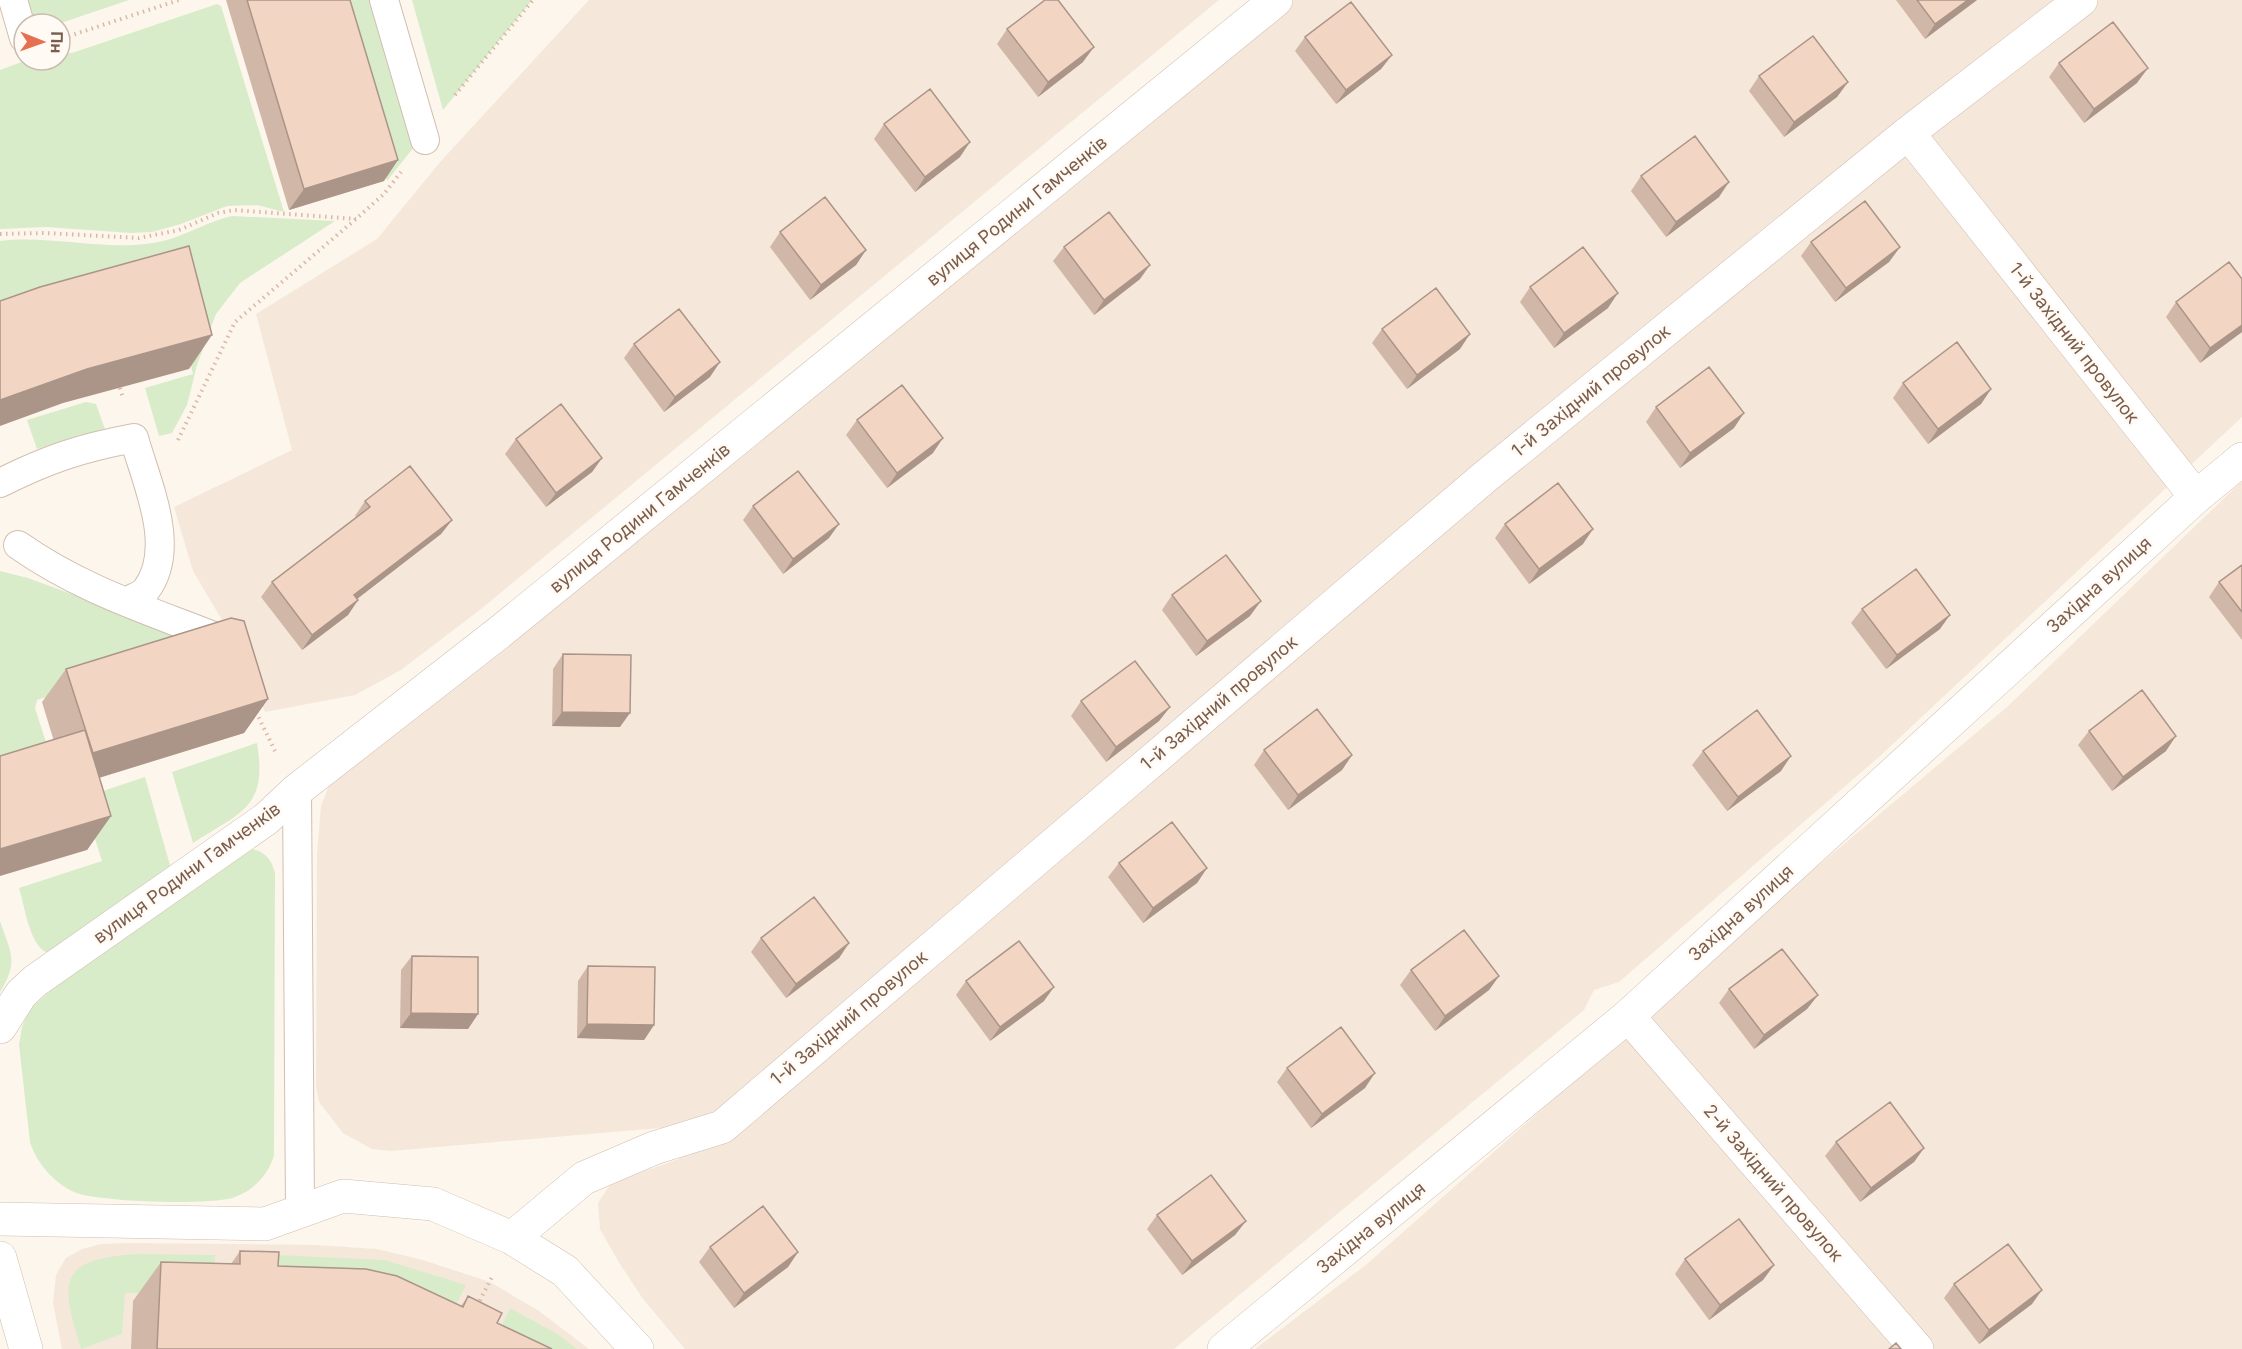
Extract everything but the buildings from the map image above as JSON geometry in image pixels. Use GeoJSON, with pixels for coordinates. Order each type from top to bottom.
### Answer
{"type":"FeatureCollection","features":[{"type":"Feature","properties":{"kind":"street","name":"вулиця Родини Гамченків"},"geometry":{"type":"LineString","coordinates":[[0,1027],[21,994],[35,981],[266,819],[297,790],[501,631],[1276,0]]}},
{"type":"Feature","properties":{"kind":"street","name":"1-й Західний провулок"},"geometry":{"type":"LineString","coordinates":[[512,1238],[584,1178],[654,1148],[722,1127],[1486,476],[1908,133],[2081,0]]}},
{"type":"Feature","properties":{"kind":"street","name":"1-й Західний провулок"},"geometry":{"type":"LineString","coordinates":[[1908,133],[2196,497]]}},
{"type":"Feature","properties":{"kind":"street","name":"Західна вулиця"},"geometry":{"type":"LineString","coordinates":[[1224,1349],[1628,1016],[2196,497],[2242,459]]}},
{"type":"Feature","properties":{"kind":"street","name":"2-й Західний провулок"},"geometry":{"type":"LineString","coordinates":[[1628,1016],[1917,1349]]}},
{"type":"Feature","properties":{"kind":"street"},"geometry":{"type":"LineString","coordinates":[[0,1219],[265,1224],[300,1209],[343,1196],[433,1204],[512,1238],[565,1271],[637,1349]]}},
{"type":"Feature","properties":{"kind":"street"},"geometry":{"type":"LineString","coordinates":[[0,1258],[26,1349]]}},
{"type":"Feature","properties":{"kind":"lane"},"geometry":{"type":"LineString","coordinates":[[384,0],[425,140]]}},
{"type":"Feature","properties":{"kind":"lane"},"geometry":{"type":"LineString","coordinates":[[0,483],[50,458],[94,445],[134,438],[161,533],[160,559],[145,591],[126,602]]}},
{"type":"Feature","properties":{"kind":"lane"},"geometry":{"type":"LineString","coordinates":[[18,545],[54,570],[92,590],[221,639]]}},
{"type":"Feature","properties":{"kind":"lane"},"geometry":{"type":"LineString","coordinates":[[297,790],[300,1209]]}},
{"type":"Feature","properties":{"kind":"path"},"geometry":{"type":"LineString","coordinates":[[72,35],[179,0]]}},
{"type":"Feature","properties":{"kind":"path"},"geometry":{"type":"LineString","coordinates":[[451,100],[532,0]]}},
{"type":"Feature","properties":{"kind":"path"},"geometry":{"type":"LineString","coordinates":[[151,498],[235,322],[384,194],[425,140]]}},
{"type":"Feature","properties":{"kind":"path"},"geometry":{"type":"LineString","coordinates":[[0,234],[45,233],[139,238],[180,230],[218,213],[234,210],[356,219]]}},
{"type":"Feature","properties":{"kind":"path"},"geometry":{"type":"LineString","coordinates":[[474,1312],[512,1238]]}},
{"type":"Feature","properties":{"kind":"shaded area"},"geometry":{"type":"Polygon","coordinates":[[[589,0],[1219,0],[481,609],[401,670],[355,695],[265,712],[238,647],[193,571],[174,507],[292,450],[256,314],[377,239],[441,161],[589,0]]]}},
{"type":"Feature","properties":{"kind":"shaded area"},"geometry":{"type":"Polygon","coordinates":[[[1291,0],[2242,0],[2242,417],[1880,756],[1619,982],[1594,990],[1584,1010],[1174,1349],[685,1349],[643,1299],[618,1261],[600,1229],[598,1203],[611,1183],[679,1159],[672,1127],[391,1151],[372,1149],[343,1133],[319,1102],[316,1086],[317,854],[321,806],[336,768],[1291,0]]]}},
{"type":"Feature","properties":{"kind":"shaded area"},"geometry":{"type":"Polygon","coordinates":[[[2242,481],[2242,1349],[1255,1349],[1367,1264],[1572,1083],[1663,996],[2007,707],[2242,481]]]}},
{"type":"Feature","properties":{"kind":"shaded area"},"geometry":{"type":"Polygon","coordinates":[[[101,1244],[315,1245],[377,1249],[423,1260],[490,1282],[539,1311],[589,1349],[62,1349],[53,1303],[56,1275],[66,1258],[82,1249],[101,1244]]]}},
{"type":"Feature","properties":{"kind":"green space"},"geometry":{"type":"Polygon","coordinates":[[[26,0],[129,0],[72,19],[72,12],[30,12],[26,0]]]}},
{"type":"Feature","properties":{"kind":"green space"},"geometry":{"type":"Polygon","coordinates":[[[333,0],[373,0],[414,147],[387,181],[333,0]]]}},
{"type":"Feature","properties":{"kind":"green space"},"geometry":{"type":"Polygon","coordinates":[[[412,0],[532,0],[443,110],[412,0]]]}},
{"type":"Feature","properties":{"kind":"green space"},"geometry":{"type":"Polygon","coordinates":[[[217,4],[221,6],[284,212],[257,205],[227,206],[181,224],[152,232],[131,233],[46,227],[0,229],[0,70],[12,66],[12,72],[72,72],[72,53],[217,4]]]}},
{"type":"Feature","properties":{"kind":"green space"},"geometry":{"type":"Polygon","coordinates":[[[232,216],[335,221],[240,283],[216,314],[197,365],[187,405],[172,433],[159,436],[145,388],[193,374],[166,271],[0,315],[0,241],[38,240],[115,245],[153,243],[232,216]]]}},
{"type":"Feature","properties":{"kind":"green space"},"geometry":{"type":"Polygon","coordinates":[[[86,402],[96,404],[106,432],[80,435],[37,449],[27,420],[86,402]]]}},
{"type":"Feature","properties":{"kind":"green space"},"geometry":{"type":"Polygon","coordinates":[[[0,571],[28,578],[207,644],[37,700],[35,708],[52,761],[0,777],[0,571]]]}},
{"type":"Feature","properties":{"kind":"green space"},"geometry":{"type":"Polygon","coordinates":[[[257,743],[258,782],[247,806],[193,843],[172,772],[257,743]]]}},
{"type":"Feature","properties":{"kind":"green space"},"geometry":{"type":"Polygon","coordinates":[[[145,777],[171,869],[48,953],[36,942],[32,934],[19,888],[102,861],[82,798],[145,777]]]}},
{"type":"Feature","properties":{"kind":"green space"},"geometry":{"type":"Polygon","coordinates":[[[253,849],[268,858],[275,873],[274,1155],[272,1162],[260,1180],[248,1190],[235,1197],[222,1200],[180,1202],[129,1200],[74,1192],[47,1171],[30,1142],[19,1045],[22,1027],[29,1010],[61,981],[244,850],[253,849]]]}},
{"type":"Feature","properties":{"kind":"green space"},"geometry":{"type":"Polygon","coordinates":[[[0,921],[10,950],[11,965],[0,992],[0,921]]]}},
{"type":"Feature","properties":{"kind":"green space"},"geometry":{"type":"Polygon","coordinates":[[[138,1254],[215,1255],[214,1285],[208,1294],[125,1293],[122,1334],[81,1349],[70,1306],[68,1290],[71,1278],[79,1268],[92,1261],[138,1254]]]}},
{"type":"Feature","properties":{"kind":"green space"},"geometry":{"type":"Polygon","coordinates":[[[277,1255],[385,1260],[466,1285],[444,1330],[277,1301],[277,1255]]]}},
{"type":"Feature","properties":{"kind":"green space"},"geometry":{"type":"Polygon","coordinates":[[[510,1308],[559,1335],[577,1349],[491,1349],[510,1308]]]}}]}
